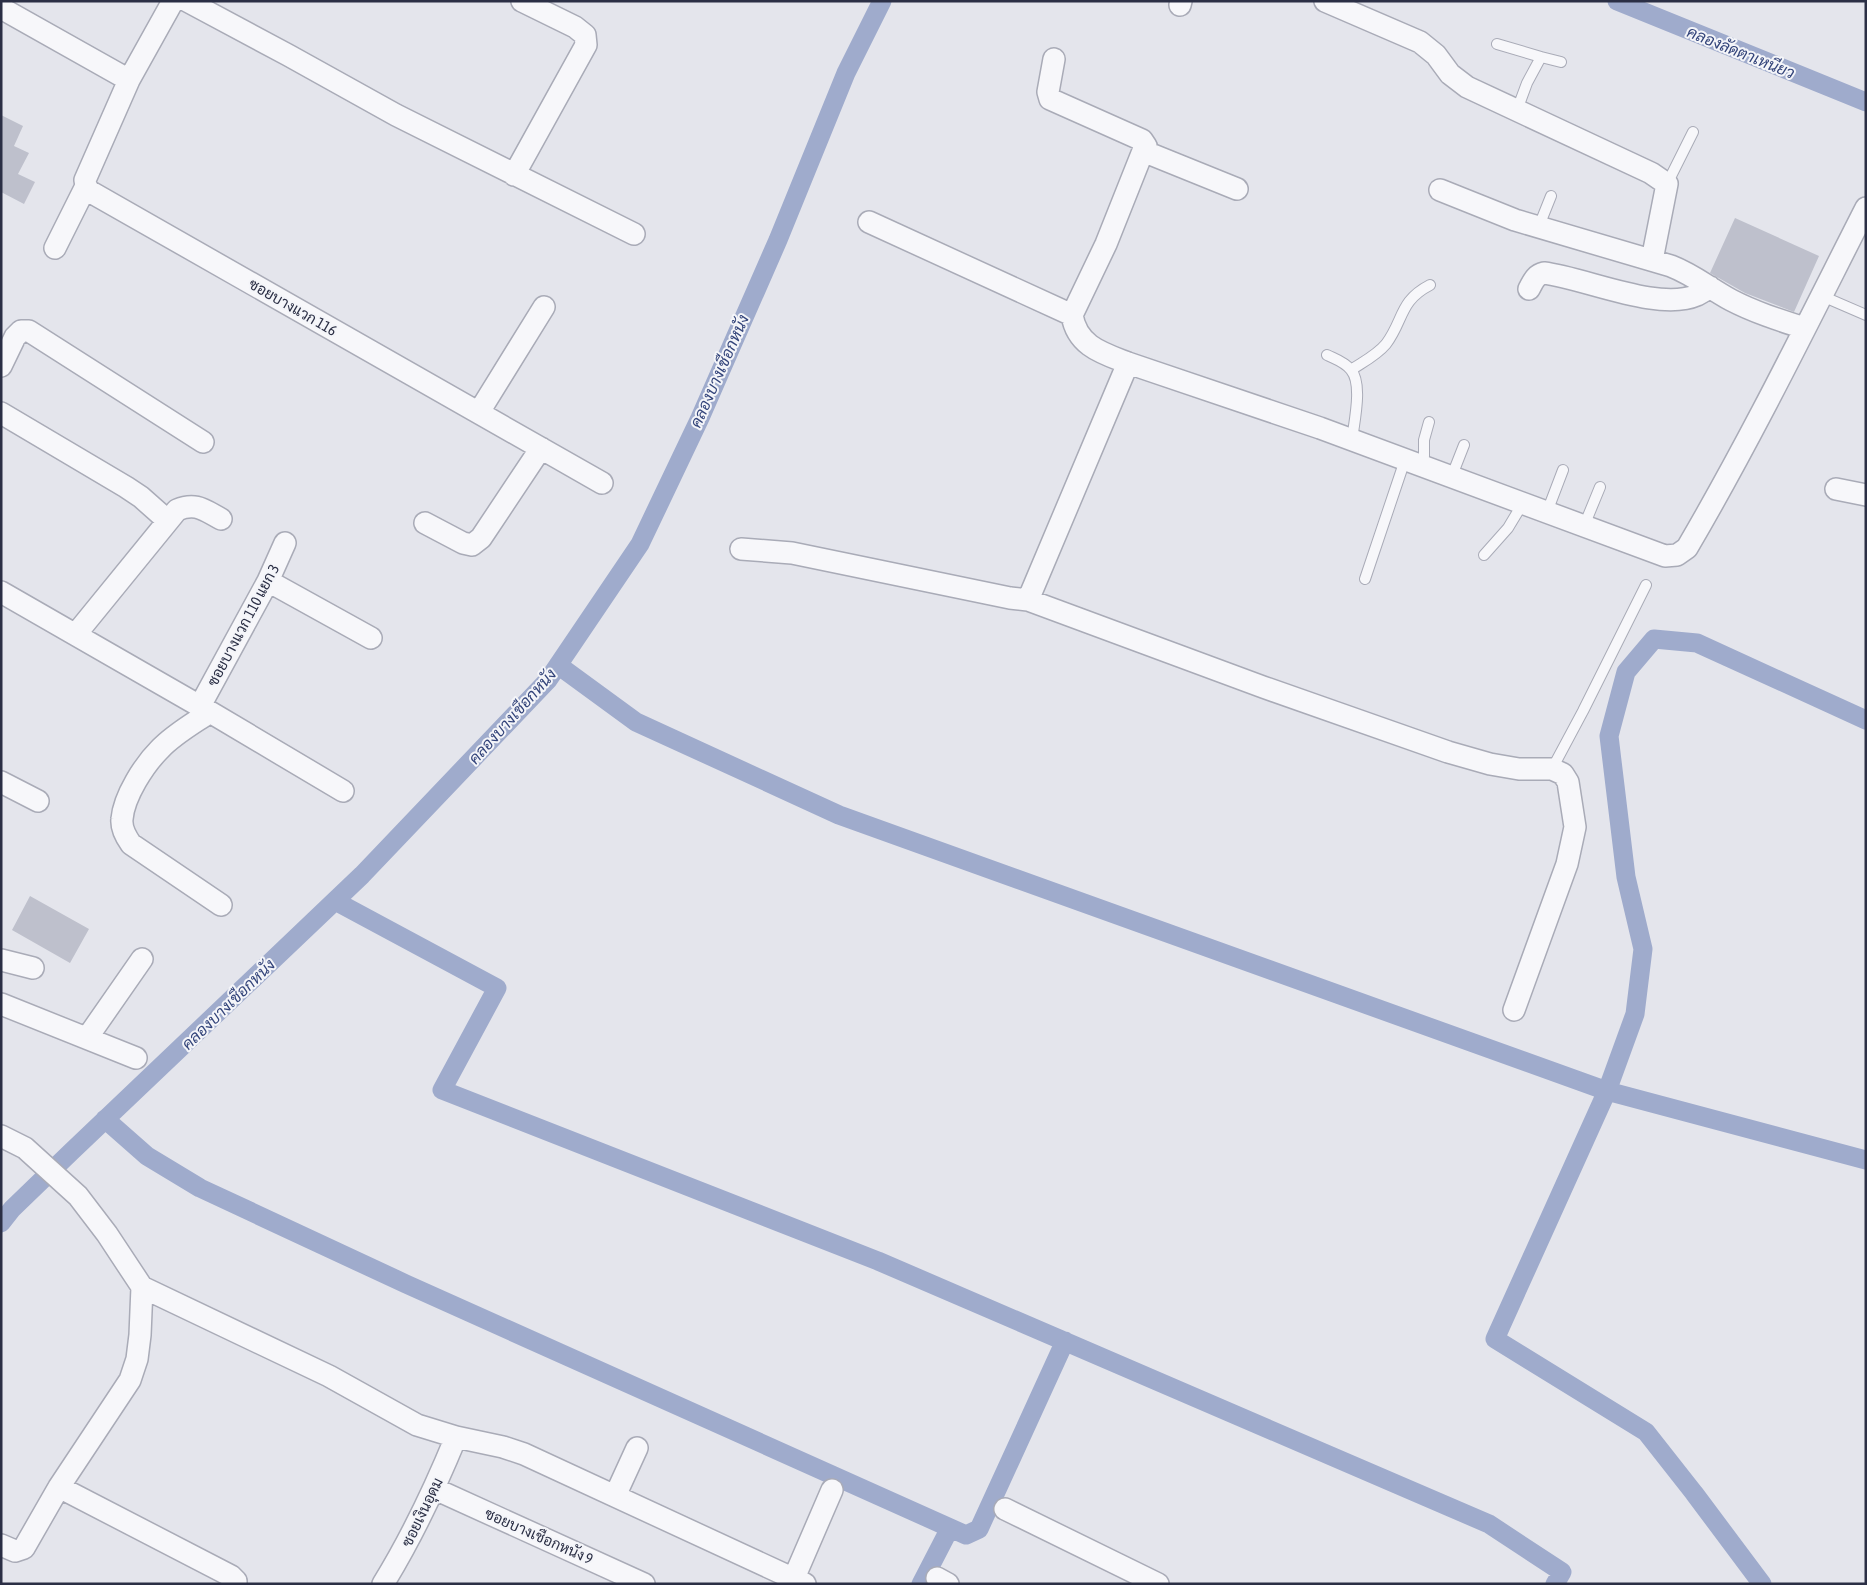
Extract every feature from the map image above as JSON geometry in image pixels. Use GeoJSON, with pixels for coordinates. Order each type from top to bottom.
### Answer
{"type":"FeatureCollection","features":[{"type":"Feature","properties":{"kind":"street"},"geometry":{"type":"LineString","coordinates":[[55,248],[86,186],[85,180],[129,80],[173,1]]}},
{"type":"Feature","properties":{"kind":"street"},"geometry":{"type":"LineString","coordinates":[[187,1],[396,115],[634,234]]}},
{"type":"Feature","properties":{"kind":"street"},"geometry":{"type":"LineString","coordinates":[[514,175],[586,45],[585,35],[575,27],[522,1]]}},
{"type":"Feature","properties":{"kind":"street"},"geometry":{"type":"LineString","coordinates":[[1325,1],[1420,42],[1436,55],[1450,74],[1467,87],[1651,172],[1667,184],[1652,260]]}},
{"type":"Feature","properties":{"kind":"street"},"geometry":{"type":"LineString","coordinates":[[1,8],[129,80]]}},
{"type":"Feature","properties":{"kind":"street"},"geometry":{"type":"LineString","coordinates":[[1054,59],[1048,92],[1050,99],[1142,140],[1146,146],[1106,244],[1072,315],[1074,328],[1082,339],[1101,353],[1352,440],[1666,556],[1677,555],[1687,548],[1726,482],[1866,208]]}},
{"type":"Feature","properties":{"kind":"street"},"geometry":{"type":"LineString","coordinates":[[1143,151],[1237,189]]}},
{"type":"Feature","properties":{"kind":"street","name":"ซอยบางแวก 116"},"geometry":{"type":"LineString","coordinates":[[86,186],[89,190],[602,483]]}},
{"type":"Feature","properties":{"kind":"street"},"geometry":{"type":"LineString","coordinates":[[1440,190],[1493,212],[1690,273],[1710,287],[1748,308],[1804,328]]}},
{"type":"Feature","properties":{"kind":"street"},"geometry":{"type":"LineString","coordinates":[[869,222],[1072,315]]}},
{"type":"Feature","properties":{"kind":"street"},"geometry":{"type":"LineString","coordinates":[[1529,289],[1535,278],[1539,274],[1544,273],[1658,299],[1681,299],[1696,296],[1710,287]]}},
{"type":"Feature","properties":{"kind":"street"},"geometry":{"type":"LineString","coordinates":[[479,412],[544,307]]}},
{"type":"Feature","properties":{"kind":"street"},"geometry":{"type":"LineString","coordinates":[[1,366],[15,337],[21,331],[29,331],[203,442]]}},
{"type":"Feature","properties":{"kind":"street"},"geometry":{"type":"LineString","coordinates":[[1028,600],[1128,363]]}},
{"type":"Feature","properties":{"kind":"street"},"geometry":{"type":"LineString","coordinates":[[1,414],[126,487],[141,497],[168,522]]}},
{"type":"Feature","properties":{"kind":"street"},"geometry":{"type":"LineString","coordinates":[[425,523],[463,543],[472,545],[481,538],[541,448]]}},
{"type":"Feature","properties":{"kind":"street"},"geometry":{"type":"LineString","coordinates":[[1836,489],[1866,495]]}},
{"type":"Feature","properties":{"kind":"street"},"geometry":{"type":"LineString","coordinates":[[76,634],[177,510],[186,506],[195,506],[221,519]]}},
{"type":"Feature","properties":{"kind":"street","name":"ซอยบางแวก 110 แยก 3"},"geometry":{"type":"LineString","coordinates":[[205,709],[285,543]]}},
{"type":"Feature","properties":{"kind":"street"},"geometry":{"type":"LineString","coordinates":[[741,549],[792,553],[1010,598],[1028,600],[1263,687],[1448,752],[1490,764],[1520,768],[1552,769],[1563,774],[1568,782],[1575,827],[1573,844],[1514,1010]]}},
{"type":"Feature","properties":{"kind":"street"},"geometry":{"type":"LineString","coordinates":[[268,581],[371,638]]}},
{"type":"Feature","properties":{"kind":"street"},"geometry":{"type":"LineString","coordinates":[[1,592],[205,709],[342,791]]}},
{"type":"Feature","properties":{"kind":"street"},"geometry":{"type":"LineString","coordinates":[[205,709],[161,747],[147,764],[127,799],[122,820],[125,834],[131,844],[221,905]]}},
{"type":"Feature","properties":{"kind":"street"},"geometry":{"type":"LineString","coordinates":[[1,782],[38,801]]}},
{"type":"Feature","properties":{"kind":"street"},"geometry":{"type":"LineString","coordinates":[[87,1038],[142,959]]}},
{"type":"Feature","properties":{"kind":"street"},"geometry":{"type":"LineString","coordinates":[[1,960],[33,968]]}},
{"type":"Feature","properties":{"kind":"street"},"geometry":{"type":"LineString","coordinates":[[1,1004],[136,1058]]}},
{"type":"Feature","properties":{"kind":"street"},"geometry":{"type":"LineString","coordinates":[[1,1136],[25,1148],[78,1196],[107,1234],[142,1287],[329,1376],[418,1425],[456,1437],[503,1447],[524,1454],[800,1581],[832,1490]]}},
{"type":"Feature","properties":{"kind":"street"},"geometry":{"type":"LineString","coordinates":[[1,1545],[15,1550],[24,1548],[59,1487],[130,1380],[140,1335],[142,1287]]}},
{"type":"Feature","properties":{"kind":"street","name":"ซอยเงินอุดม"},"geometry":{"type":"LineString","coordinates":[[383,1584],[402,1554],[435,1489],[456,1437]]}},
{"type":"Feature","properties":{"kind":"street"},"geometry":{"type":"LineString","coordinates":[[615,1496],[638,1448]]}},
{"type":"Feature","properties":{"kind":"street"},"geometry":{"type":"LineString","coordinates":[[59,1487],[231,1576],[236,1584]]}},
{"type":"Feature","properties":{"kind":"street","name":"ซอยบางเชือกหนัง 9"},"geometry":{"type":"LineString","coordinates":[[435,1489],[644,1584]]}},
{"type":"Feature","properties":{"kind":"street"},"geometry":{"type":"LineString","coordinates":[[1005,1509],[1153,1583]]}},
{"type":"Feature","properties":{"kind":"lane"},"geometry":{"type":"LineString","coordinates":[[1497,44],[1561,62]]}},
{"type":"Feature","properties":{"kind":"lane"},"geometry":{"type":"LineString","coordinates":[[1516,110],[1527,83],[1541,57]]}},
{"type":"Feature","properties":{"kind":"lane"},"geometry":{"type":"LineString","coordinates":[[1667,184],[1693,132]]}},
{"type":"Feature","properties":{"kind":"lane"},"geometry":{"type":"LineString","coordinates":[[1539,226],[1551,196]]}},
{"type":"Feature","properties":{"kind":"lane"},"geometry":{"type":"LineString","coordinates":[[1351,370],[1377,353],[1386,343],[1409,300],[1419,290],[1430,285]]}},
{"type":"Feature","properties":{"kind":"lane"},"geometry":{"type":"LineString","coordinates":[[1822,296],[1866,314]]}},
{"type":"Feature","properties":{"kind":"lane"},"geometry":{"type":"LineString","coordinates":[[1327,355],[1342,362],[1351,370],[1355,378],[1357,393],[1352,440]]}},
{"type":"Feature","properties":{"kind":"lane"},"geometry":{"type":"LineString","coordinates":[[1365,579],[1414,463],[1424,456],[1424,440],[1429,422]]}},
{"type":"Feature","properties":{"kind":"lane"},"geometry":{"type":"LineString","coordinates":[[1451,478],[1464,445]]}},
{"type":"Feature","properties":{"kind":"lane"},"geometry":{"type":"LineString","coordinates":[[1547,512],[1563,470]]}},
{"type":"Feature","properties":{"kind":"lane"},"geometry":{"type":"LineString","coordinates":[[1584,526],[1600,487]]}},
{"type":"Feature","properties":{"kind":"lane"},"geometry":{"type":"LineString","coordinates":[[1484,555],[1508,528],[1523,503]]}},
{"type":"Feature","properties":{"kind":"lane"},"geometry":{"type":"LineString","coordinates":[[1552,769],[1646,585]]}},
{"type":"Feature","properties":{"kind":"building"},"geometry":{"type":"Polygon","coordinates":[[[1,115],[23,126],[14,146],[29,153],[18,174],[35,182],[24,204],[1,192],[1,115]]]}},
{"type":"Feature","properties":{"kind":"building"},"geometry":{"type":"Polygon","coordinates":[[[1735,218],[1819,256],[1794,312],[1745,293],[1710,273],[1735,218]]]}},
{"type":"Feature","properties":{"kind":"building"},"geometry":{"type":"Polygon","coordinates":[[[30,896],[89,929],[70,963],[12,930],[30,896]]]}},
{"type":"Feature","properties":{"kind":"waterway","name":"คลองบางเชือกหนัง"},"geometry":{"type":"LineString","coordinates":[[1,1223],[12,1209],[71,1152],[362,875],[548,680],[640,544],[700,418],[778,240],[846,73],[882,1]]}},
{"type":"Feature","properties":{"kind":"waterway","name":"คลองลัดตาเหนียว"},"geometry":{"type":"LineString","coordinates":[[1617,1],[1866,102]]}},
{"type":"Feature","properties":{"kind":"waterway"},"geometry":{"type":"LineString","coordinates":[[1762,1584],[1646,1432],[1495,1339],[1607,1091],[1635,1014],[1643,949],[1626,877],[1609,736],[1626,672],[1654,639],[1697,643],[1866,720]]}},
{"type":"Feature","properties":{"kind":"waterway"},"geometry":{"type":"LineString","coordinates":[[558,665],[636,722],[839,815],[1607,1091],[1866,1160]]}},
{"type":"Feature","properties":{"kind":"waterway"},"geometry":{"type":"LineString","coordinates":[[335,901],[497,988],[442,1090],[878,1261],[1489,1524],[1562,1572],[1555,1584]]}},
{"type":"Feature","properties":{"kind":"waterway"},"geometry":{"type":"LineString","coordinates":[[105,1119],[147,1156],[200,1188],[406,1284],[966,1535],[979,1529],[1065,1341]]}},
{"type":"Feature","properties":{"kind":"waterway"},"geometry":{"type":"LineString","coordinates":[[921,1584],[950,1528]]}}]}
